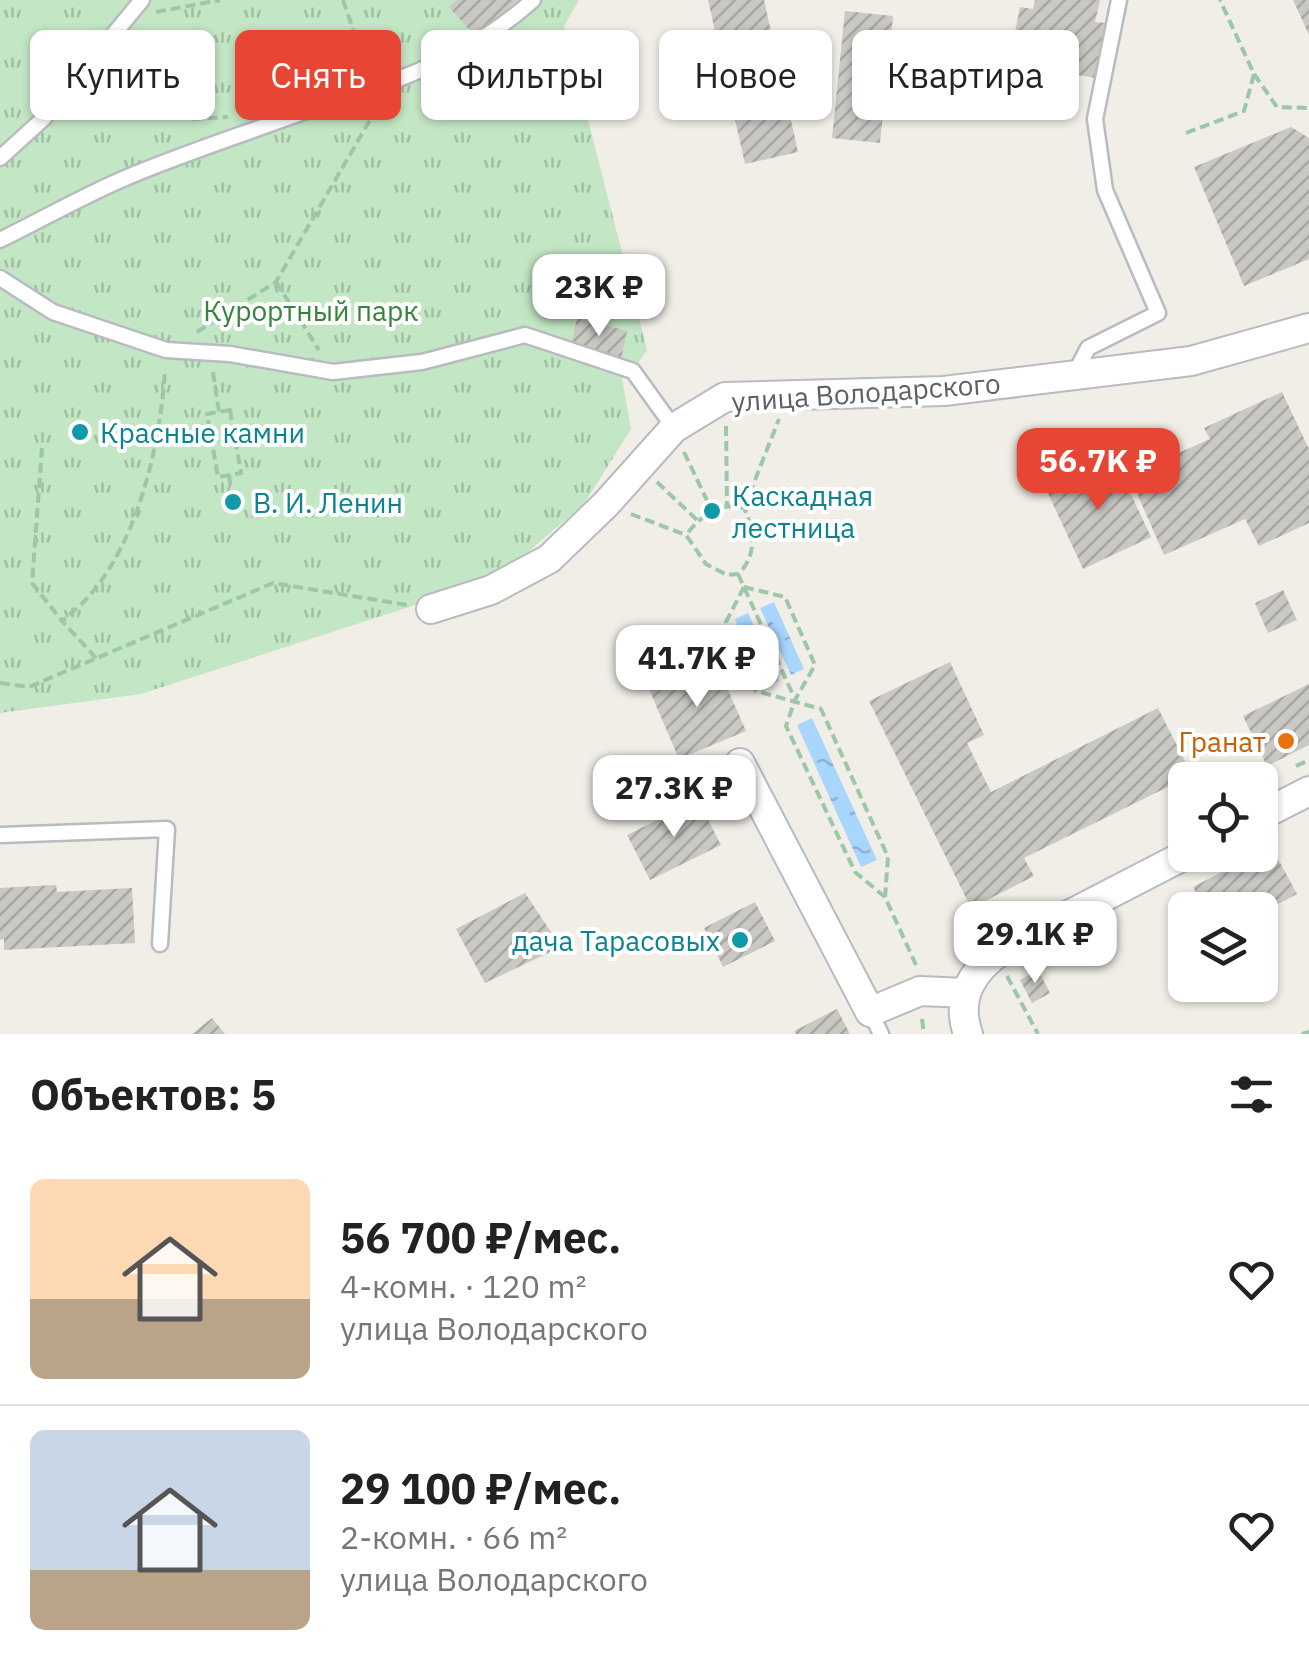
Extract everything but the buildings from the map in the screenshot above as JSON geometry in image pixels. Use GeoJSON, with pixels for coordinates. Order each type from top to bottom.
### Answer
{"type":"FeatureCollection","features":[{"type":"Feature","properties":{"kind":"street","name":"улица Володарского"},"geometry":{"type":"LineString","coordinates":[[431,609],[491,590],[549,559],[725,397],[944,391],[1074,376],[1191,361],[1309,328]]}},
{"type":"Feature","properties":{"kind":"street"},"geometry":{"type":"LineString","coordinates":[[740,763],[875,1023],[920,991],[966,993]]}},
{"type":"Feature","properties":{"kind":"street"},"geometry":{"type":"LineString","coordinates":[[1278,807],[1309,791]]}},
{"type":"Feature","properties":{"kind":"street"},"geometry":{"type":"LineString","coordinates":[[968,1034],[964,1024],[966,993],[978,966],[1002,948],[1168,864]]}},
{"type":"Feature","properties":{"kind":"lane"},"geometry":{"type":"LineString","coordinates":[[117,30],[142,0]]}},
{"type":"Feature","properties":{"kind":"lane"},"geometry":{"type":"LineString","coordinates":[[401,79],[459,54],[506,24],[533,0]]}},
{"type":"Feature","properties":{"kind":"lane"},"geometry":{"type":"LineString","coordinates":[[1074,376],[1088,348],[1158,313],[1105,190],[1095,119],[1119,0]]}},
{"type":"Feature","properties":{"kind":"lane"},"geometry":{"type":"LineString","coordinates":[[0,158],[42,120]]}},
{"type":"Feature","properties":{"kind":"lane"},"geometry":{"type":"LineString","coordinates":[[0,240],[123,179],[281,120]]}},
{"type":"Feature","properties":{"kind":"lane"},"geometry":{"type":"LineString","coordinates":[[0,278],[54,312],[166,350],[332,372],[422,362],[525,335],[633,371],[678,438]]}},
{"type":"Feature","properties":{"kind":"lane"},"geometry":{"type":"LineString","coordinates":[[0,835],[167,829],[160,944]]}},
{"type":"Feature","properties":{"kind":"path"},"geometry":{"type":"LineString","coordinates":[[127,18],[220,0]]}},
{"type":"Feature","properties":{"kind":"path"},"geometry":{"type":"LineString","coordinates":[[343,0],[353,30]]}},
{"type":"Feature","properties":{"kind":"path"},"geometry":{"type":"LineString","coordinates":[[1220,0],[1254,74],[1277,107],[1309,108]]}},
{"type":"Feature","properties":{"kind":"path"},"geometry":{"type":"LineString","coordinates":[[1186,133],[1244,110],[1254,74]]}},
{"type":"Feature","properties":{"kind":"path"},"geometry":{"type":"LineString","coordinates":[[215,118],[229,117]]}},
{"type":"Feature","properties":{"kind":"path"},"geometry":{"type":"LineString","coordinates":[[62,622],[92,594],[122,545],[138,506],[163,406],[166,350],[276,282],[369,120]]}},
{"type":"Feature","properties":{"kind":"path"},"geometry":{"type":"LineString","coordinates":[[276,282],[332,372]]}},
{"type":"Feature","properties":{"kind":"path"},"geometry":{"type":"LineString","coordinates":[[210,353],[219,412]]}},
{"type":"Feature","properties":{"kind":"path"},"geometry":{"type":"LineString","coordinates":[[230,410],[241,473],[218,476],[208,414],[219,412],[230,410]]}},
{"type":"Feature","properties":{"kind":"path"},"geometry":{"type":"LineString","coordinates":[[726,430],[728,506]]}},
{"type":"Feature","properties":{"kind":"path"},"geometry":{"type":"LineString","coordinates":[[635,516],[686,535],[706,564],[727,575],[738,574],[747,566],[752,544],[750,520],[744,508],[774,432]]}},
{"type":"Feature","properties":{"kind":"path"},"geometry":{"type":"LineString","coordinates":[[673,458],[678,438]]}},
{"type":"Feature","properties":{"kind":"path"},"geometry":{"type":"LineString","coordinates":[[42,448],[32,583],[96,658]]}},
{"type":"Feature","properties":{"kind":"path"},"geometry":{"type":"LineString","coordinates":[[688,458],[712,512]]}},
{"type":"Feature","properties":{"kind":"path"},"geometry":{"type":"LineString","coordinates":[[229,475],[232,496]]}},
{"type":"Feature","properties":{"kind":"path"},"geometry":{"type":"LineString","coordinates":[[662,486],[697,520]]}},
{"type":"Feature","properties":{"kind":"path"},"geometry":{"type":"LineString","coordinates":[[686,535],[697,520],[712,512],[728,506],[744,508]]}},
{"type":"Feature","properties":{"kind":"path"},"geometry":{"type":"LineString","coordinates":[[738,574],[795,700]]}},
{"type":"Feature","properties":{"kind":"path"},"geometry":{"type":"LineString","coordinates":[[0,683],[29,687],[274,583],[431,609]]}},
{"type":"Feature","properties":{"kind":"path"},"geometry":{"type":"LineString","coordinates":[[744,587],[785,597],[815,665],[795,700],[786,726],[855,872],[885,897],[919,971]]}},
{"type":"Feature","properties":{"kind":"path"},"geometry":{"type":"LineString","coordinates":[[744,587],[726,622],[756,691],[821,709],[888,856],[885,897]]}},
{"type":"Feature","properties":{"kind":"path"},"geometry":{"type":"LineString","coordinates":[[1004,970],[1038,1034]]}},
{"type":"Feature","properties":{"kind":"path"},"geometry":{"type":"LineString","coordinates":[[1302,1034],[1309,1032]]}},
{"type":"Feature","properties":{"kind":"green space","name":"Курортный парк"},"geometry":{"type":"Polygon","coordinates":[[[0,0],[579,0],[565,30],[421,30],[421,120],[588,120],[647,350],[633,371],[622,378],[631,429],[584,504],[508,569],[431,600],[141,694],[0,713],[0,0]]]}},
{"type":"Feature","properties":{"kind":"water"},"geometry":{"type":"Polygon","coordinates":[[[774,602],[804,669],[791,675],[760,608],[774,602]]]}},
{"type":"Feature","properties":{"kind":"water"},"geometry":{"type":"Polygon","coordinates":[[[748,613],[779,681],[766,687],[735,619],[748,613]]]}},
{"type":"Feature","properties":{"kind":"water"},"geometry":{"type":"Polygon","coordinates":[[[812,718],[877,860],[861,867],[797,725],[812,718]]]}},
{"type":"Feature","properties":{"kind":"place","name":"Красные камни"},"geometry":{"type":"Point","coordinates":[80,432]}},
{"type":"Feature","properties":{"kind":"place","name":"В. И. Ленин"},"geometry":{"type":"Point","coordinates":[233,502]}},
{"type":"Feature","properties":{"kind":"place","name":"Каскадная лестница"},"geometry":{"type":"Point","coordinates":[712,511]}},
{"type":"Feature","properties":{"kind":"place","name":"Гранат"},"geometry":{"type":"Point","coordinates":[1286,741]}},
{"type":"Feature","properties":{"kind":"place","name":"дача Тарасовых"},"geometry":{"type":"Point","coordinates":[740,940]}}]}
